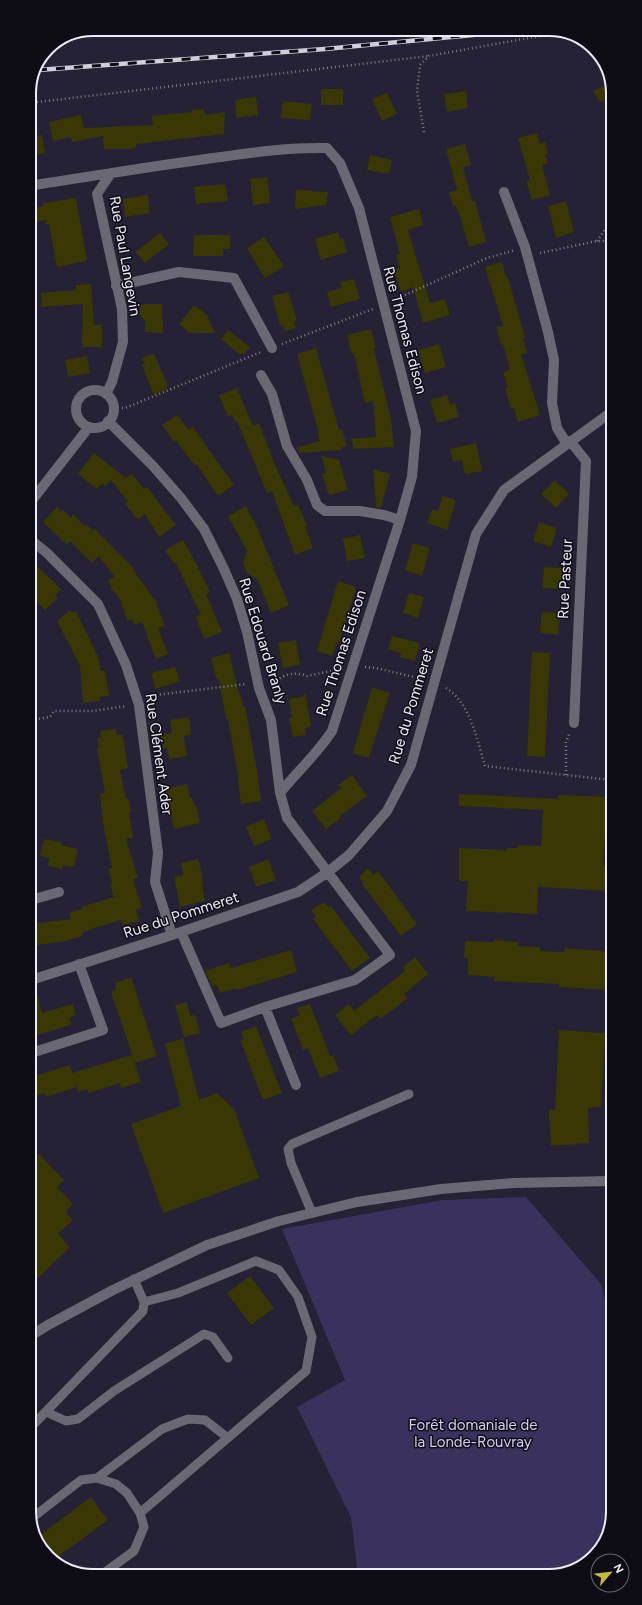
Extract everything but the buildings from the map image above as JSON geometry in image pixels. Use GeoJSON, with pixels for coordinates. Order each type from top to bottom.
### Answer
{"type":"FeatureCollection","features":[{"type":"Feature","properties":{"kind":"street","name":"Rue Thomas Edison"},"geometry":{"type":"LineString","coordinates":[[36,185],[245,153],[308,147],[327,148],[340,163],[359,208],[416,431],[412,477],[400,520],[332,731],[320,749],[280,793]]}},
{"type":"Feature","properties":{"kind":"street","name":"Rue Paul Langevin"},"geometry":{"type":"LineString","coordinates":[[106,394],[112,382],[123,342],[122,309],[97,194],[111,173]]}},
{"type":"Feature","properties":{"kind":"street","name":"Rue Pasteur"},"geometry":{"type":"LineString","coordinates":[[504,192],[526,251],[554,360],[552,403],[557,428],[586,461],[574,723]]}},
{"type":"Feature","properties":{"kind":"street"},"geometry":{"type":"LineString","coordinates":[[116,286],[179,272],[234,278],[272,348]]}},
{"type":"Feature","properties":{"kind":"street"},"geometry":{"type":"LineString","coordinates":[[261,375],[272,394],[287,446],[307,480],[317,505],[325,511],[360,512],[384,515],[400,520]]}},
{"type":"Feature","properties":{"kind":"street"},"geometry":{"type":"LineString","coordinates":[[100,391],[106,394],[112,402],[114,408],[113,414],[103,426],[97,428],[89,427],[78,418],[76,403],[85,392],[100,391]]}},
{"type":"Feature","properties":{"kind":"street","name":"Rue du Pommeret"},"geometry":{"type":"LineString","coordinates":[[36,978],[298,892],[328,872],[349,855],[387,811],[411,765],[476,534],[504,490],[606,416]]}},
{"type":"Feature","properties":{"kind":"street","name":"Rue Edouard Branly"},"geometry":{"type":"LineString","coordinates":[[108,421],[153,466],[181,498],[204,529],[223,566],[237,599],[247,632],[260,688],[271,720],[280,793],[287,818],[390,955],[355,980],[265,1007]]}},
{"type":"Feature","properties":{"kind":"street"},"geometry":{"type":"LineString","coordinates":[[36,495],[89,427]]}},
{"type":"Feature","properties":{"kind":"street","name":"Rue Clément Ader"},"geometry":{"type":"LineString","coordinates":[[36,544],[98,604],[126,665],[139,704],[158,853],[155,882],[177,933],[221,1023],[265,1007]]}},
{"type":"Feature","properties":{"kind":"street"},"geometry":{"type":"LineString","coordinates":[[36,899],[59,892]]}},
{"type":"Feature","properties":{"kind":"street"},"geometry":{"type":"LineString","coordinates":[[36,1051],[102,1030],[79,964]]}},
{"type":"Feature","properties":{"kind":"street"},"geometry":{"type":"LineString","coordinates":[[265,1007],[296,1085]]}},
{"type":"Feature","properties":{"kind":"street"},"geometry":{"type":"LineString","coordinates":[[36,1332],[134,1279],[207,1245],[279,1221],[357,1202],[441,1189],[513,1183],[606,1181]]}},
{"type":"Feature","properties":{"kind":"lane"},"geometry":{"type":"LineString","coordinates":[[312,1213],[291,1163],[288,1149],[292,1144],[409,1094]]}},
{"type":"Feature","properties":{"kind":"lane"},"geometry":{"type":"LineString","coordinates":[[140,1513],[306,1371],[312,1337],[298,1297],[279,1270],[256,1261],[178,1293],[144,1302]]}},
{"type":"Feature","properties":{"kind":"lane"},"geometry":{"type":"LineString","coordinates":[[36,1422],[142,1311],[144,1302],[134,1279]]}},
{"type":"Feature","properties":{"kind":"lane"},"geometry":{"type":"LineString","coordinates":[[46,1412],[66,1421],[78,1419],[114,1391],[204,1334],[213,1336],[228,1358]]}},
{"type":"Feature","properties":{"kind":"lane"},"geometry":{"type":"LineString","coordinates":[[97,1478],[162,1429],[188,1419],[205,1420],[228,1438]]}},
{"type":"Feature","properties":{"kind":"lane"},"geometry":{"type":"LineString","coordinates":[[36,1515],[81,1480],[97,1478],[116,1484],[127,1493],[140,1513],[144,1527],[134,1551],[110,1569]]}},
{"type":"Feature","properties":{"kind":"path"},"geometry":{"type":"LineString","coordinates":[[36,102],[429,56],[540,36]]}},
{"type":"Feature","properties":{"kind":"path"},"geometry":{"type":"LineString","coordinates":[[424,132],[418,91],[420,65],[429,56]]}},
{"type":"Feature","properties":{"kind":"path"},"geometry":{"type":"LineString","coordinates":[[597,241],[606,228]]}},
{"type":"Feature","properties":{"kind":"path"},"geometry":{"type":"LineString","coordinates":[[114,408],[125,408],[272,348],[383,305],[486,258],[526,251],[606,241]]}},
{"type":"Feature","properties":{"kind":"path"},"geometry":{"type":"LineString","coordinates":[[566,775],[566,742],[574,723]]}},
{"type":"Feature","properties":{"kind":"green space","name":"Forêt domaniale de la Londe-Rouvray"},"geometry":{"type":"Polygon","coordinates":[[[526,1197],[601,1284],[606,1304],[606,1519],[603,1530],[596,1544],[584,1557],[567,1566],[556,1569],[357,1569],[351,1517],[297,1407],[345,1380],[282,1229],[443,1200],[526,1197]]]}},
{"type":"Feature","properties":{"kind":"railway"},"geometry":{"type":"LineString","coordinates":[[41,70],[325,49],[462,36]]}}]}
